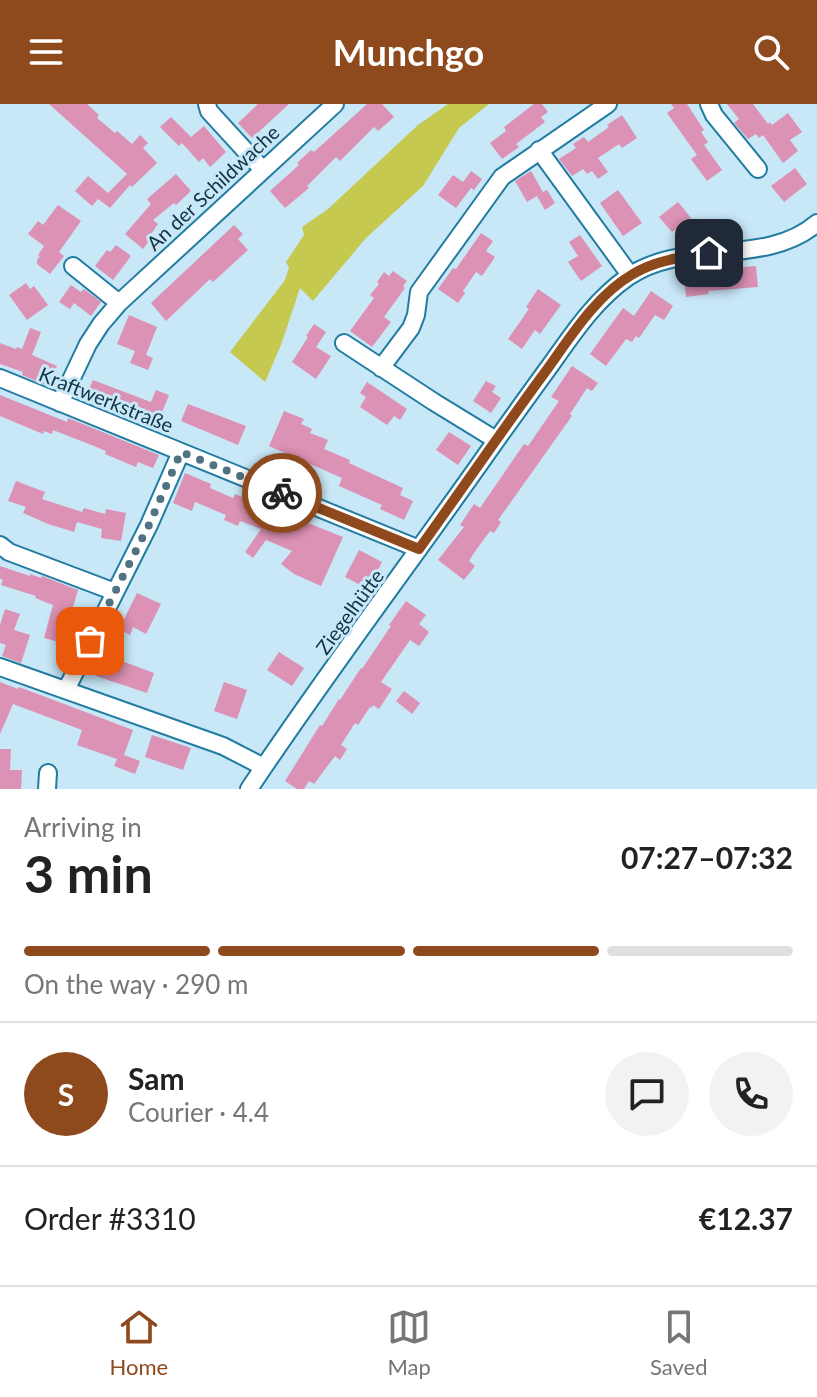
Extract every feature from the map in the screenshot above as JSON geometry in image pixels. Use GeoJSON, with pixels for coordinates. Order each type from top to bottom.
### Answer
{"type":"FeatureCollection","features":[{"type":"Feature","properties":{"kind":"street"},"geometry":{"type":"LineString","coordinates":[[207,104],[209,111],[263,170]]}},
{"type":"Feature","properties":{"kind":"street","name":"An der Schildwache"},"geometry":{"type":"LineString","coordinates":[[60,403],[88,344],[119,303],[335,104]]}},
{"type":"Feature","properties":{"kind":"street"},"geometry":{"type":"LineString","coordinates":[[381,368],[411,328],[419,292],[502,177],[608,104]]}},
{"type":"Feature","properties":{"kind":"street"},"geometry":{"type":"LineString","coordinates":[[709,104],[714,115],[758,169]]}},
{"type":"Feature","properties":{"kind":"street"},"geometry":{"type":"LineString","coordinates":[[539,150],[630,275]]}},
{"type":"Feature","properties":{"kind":"street","name":"Ziegelhütte"},"geometry":{"type":"LineString","coordinates":[[249,789],[496,440],[599,301],[630,275],[650,265],[675,258],[765,248],[788,242],[817,223]]}},
{"type":"Feature","properties":{"kind":"street"},"geometry":{"type":"LineString","coordinates":[[73,266],[119,303]]}},
{"type":"Feature","properties":{"kind":"street"},"geometry":{"type":"LineString","coordinates":[[344,343],[496,440]]}},
{"type":"Feature","properties":{"kind":"street","name":"Kraftwerkstraße"},"geometry":{"type":"LineString","coordinates":[[0,378],[419,549]]}},
{"type":"Feature","properties":{"kind":"street"},"geometry":{"type":"LineString","coordinates":[[66,690],[149,525],[181,452]]}},
{"type":"Feature","properties":{"kind":"street"},"geometry":{"type":"LineString","coordinates":[[0,545],[9,552],[115,592]]}},
{"type":"Feature","properties":{"kind":"street"},"geometry":{"type":"LineString","coordinates":[[0,667],[223,746],[264,767]]}},
{"type":"Feature","properties":{"kind":"shaded area"},"geometry":{"type":"Polygon","coordinates":[[[448,104],[489,104],[459,128],[423,186],[366,238],[313,301],[300,288],[265,382],[230,352],[285,280],[289,268],[286,262],[304,235],[302,227],[328,209],[418,125],[448,104]]]}},
{"type":"Feature","properties":{"kind":"building"},"geometry":{"type":"Polygon","coordinates":[[[49,104],[87,104],[99,115],[97,118],[132,144],[140,135],[148,143],[143,148],[157,163],[132,187],[130,185],[110,208],[98,199],[92,206],[75,191],[88,176],[108,193],[127,174],[49,104]]]}},
{"type":"Feature","properties":{"kind":"building"},"geometry":{"type":"Polygon","coordinates":[[[258,104],[289,104],[252,138],[238,123],[258,104]]]}},
{"type":"Feature","properties":{"kind":"building"},"geometry":{"type":"Polygon","coordinates":[[[367,104],[382,104],[394,117],[378,131],[374,127],[340,161],[336,157],[307,186],[309,188],[285,208],[270,191],[311,150],[314,152],[367,104]]]}},
{"type":"Feature","properties":{"kind":"building"},"geometry":{"type":"Polygon","coordinates":[[[534,104],[542,104],[548,112],[541,117],[545,122],[502,159],[490,143],[506,131],[504,127],[534,104]]]}},
{"type":"Feature","properties":{"kind":"building"},"geometry":{"type":"Polygon","coordinates":[[[671,104],[687,104],[704,130],[701,132],[708,142],[704,145],[722,170],[707,181],[691,159],[697,155],[667,113],[674,108],[671,104]]]}},
{"type":"Feature","properties":{"kind":"building"},"geometry":{"type":"Polygon","coordinates":[[[727,104],[753,104],[772,125],[788,113],[802,132],[790,140],[798,151],[783,163],[763,135],[759,138],[756,134],[748,139],[734,123],[739,119],[727,104]]]}},
{"type":"Feature","properties":{"kind":"building"},"geometry":{"type":"Polygon","coordinates":[[[622,115],[637,138],[622,148],[619,144],[598,158],[608,172],[598,179],[592,171],[587,174],[583,169],[572,176],[559,159],[576,148],[573,144],[584,137],[588,142],[622,115]]]}},
{"type":"Feature","properties":{"kind":"building"},"geometry":{"type":"Polygon","coordinates":[[[171,117],[191,137],[204,126],[226,152],[210,167],[203,158],[199,162],[182,143],[179,146],[160,127],[171,117]]]}},
{"type":"Feature","properties":{"kind":"building"},"geometry":{"type":"Polygon","coordinates":[[[795,168],[807,184],[784,202],[771,186],[795,168]]]}},
{"type":"Feature","properties":{"kind":"building"},"geometry":{"type":"Polygon","coordinates":[[[471,171],[482,179],[456,208],[438,195],[453,175],[463,182],[471,171]]]}},
{"type":"Feature","properties":{"kind":"building"},"geometry":{"type":"Polygon","coordinates":[[[531,171],[543,192],[547,190],[555,203],[545,210],[537,196],[527,202],[515,181],[531,171]]]}},
{"type":"Feature","properties":{"kind":"building"},"geometry":{"type":"Polygon","coordinates":[[[176,174],[191,191],[153,220],[158,224],[143,249],[125,234],[151,204],[147,199],[176,174]]]}},
{"type":"Feature","properties":{"kind":"building"},"geometry":{"type":"Polygon","coordinates":[[[618,190],[642,223],[623,236],[600,203],[618,190]]]}},
{"type":"Feature","properties":{"kind":"building"},"geometry":{"type":"Polygon","coordinates":[[[678,202],[691,218],[672,232],[659,217],[678,202]]]}},
{"type":"Feature","properties":{"kind":"building"},"geometry":{"type":"Polygon","coordinates":[[[58,205],[81,221],[59,252],[64,256],[50,274],[37,264],[44,246],[28,234],[38,221],[43,225],[58,205]]]}},
{"type":"Feature","properties":{"kind":"building"},"geometry":{"type":"Polygon","coordinates":[[[234,225],[243,234],[238,239],[248,250],[213,282],[210,279],[166,321],[151,303],[234,225]]]}},
{"type":"Feature","properties":{"kind":"building"},"geometry":{"type":"Polygon","coordinates":[[[481,233],[493,241],[486,251],[495,257],[482,276],[476,272],[458,303],[438,289],[481,233]]]}},
{"type":"Feature","properties":{"kind":"building"},"geometry":{"type":"Polygon","coordinates":[[[580,235],[602,266],[581,281],[568,262],[578,256],[569,242],[580,235]]]}},
{"type":"Feature","properties":{"kind":"building"},"geometry":{"type":"Polygon","coordinates":[[[116,245],[131,256],[113,280],[95,266],[107,250],[110,252],[116,245]]]}},
{"type":"Feature","properties":{"kind":"building"},"geometry":{"type":"Polygon","coordinates":[[[756,266],[758,287],[708,291],[709,294],[686,297],[684,276],[695,275],[694,272],[756,266]]]}},
{"type":"Feature","properties":{"kind":"building"},"geometry":{"type":"Polygon","coordinates":[[[393,271],[407,281],[384,317],[391,322],[372,347],[350,331],[374,298],[370,295],[384,272],[389,276],[393,271]]]}},
{"type":"Feature","properties":{"kind":"building"},"geometry":{"type":"Polygon","coordinates":[[[26,283],[30,289],[34,286],[48,305],[27,320],[9,295],[26,283]]]}},
{"type":"Feature","properties":{"kind":"building"},"geometry":{"type":"Polygon","coordinates":[[[71,285],[81,292],[84,289],[101,302],[91,316],[74,303],[70,309],[59,302],[71,285]]]}},
{"type":"Feature","properties":{"kind":"building"},"geometry":{"type":"Polygon","coordinates":[[[538,289],[561,305],[540,334],[535,330],[522,349],[508,339],[529,309],[526,307],[538,289]]]}},
{"type":"Feature","properties":{"kind":"building"},"geometry":{"type":"Polygon","coordinates":[[[651,291],[673,306],[664,320],[655,315],[639,338],[636,336],[632,342],[626,339],[606,366],[590,354],[623,308],[634,316],[651,291]]]}},
{"type":"Feature","properties":{"kind":"building"},"geometry":{"type":"Polygon","coordinates":[[[129,315],[157,327],[146,355],[153,358],[148,370],[130,363],[135,351],[117,344],[129,315]]]}},
{"type":"Feature","properties":{"kind":"building"},"geometry":{"type":"Polygon","coordinates":[[[314,324],[326,332],[316,347],[331,356],[316,379],[292,362],[314,324]]]}},
{"type":"Feature","properties":{"kind":"building"},"geometry":{"type":"Polygon","coordinates":[[[30,328],[41,332],[32,355],[57,366],[48,386],[0,364],[0,343],[22,349],[30,328]]]}},
{"type":"Feature","properties":{"kind":"building"},"geometry":{"type":"Polygon","coordinates":[[[572,366],[598,383],[592,391],[587,388],[570,414],[572,416],[498,520],[501,522],[494,533],[490,531],[476,550],[469,561],[475,566],[464,580],[438,560],[464,527],[460,525],[474,504],[480,508],[524,444],[528,446],[559,401],[551,397],[572,366]]]}},
{"type":"Feature","properties":{"kind":"building"},"geometry":{"type":"Polygon","coordinates":[[[93,380],[151,402],[156,390],[169,395],[157,425],[109,405],[111,401],[88,391],[93,380]]]}},
{"type":"Feature","properties":{"kind":"building"},"geometry":{"type":"Polygon","coordinates":[[[486,381],[496,386],[492,392],[501,398],[491,413],[473,401],[486,381]]]}},
{"type":"Feature","properties":{"kind":"building"},"geometry":{"type":"Polygon","coordinates":[[[367,382],[407,409],[400,420],[394,416],[387,425],[360,407],[366,397],[360,393],[367,382]]]}},
{"type":"Feature","properties":{"kind":"building"},"geometry":{"type":"Polygon","coordinates":[[[0,395],[67,422],[68,418],[159,455],[153,468],[138,462],[136,467],[53,430],[52,434],[44,431],[43,434],[0,416],[0,395]]]}},
{"type":"Feature","properties":{"kind":"building"},"geometry":{"type":"Polygon","coordinates":[[[188,404],[246,426],[238,445],[181,421],[188,404]]]}},
{"type":"Feature","properties":{"kind":"building"},"geometry":{"type":"Polygon","coordinates":[[[284,411],[304,419],[301,424],[312,429],[310,433],[328,440],[324,449],[403,488],[400,495],[413,501],[404,520],[380,509],[382,505],[339,486],[342,478],[269,446],[284,411]]]}},
{"type":"Feature","properties":{"kind":"building"},"geometry":{"type":"Polygon","coordinates":[[[449,432],[471,446],[458,465],[436,450],[449,432]]]}},
{"type":"Feature","properties":{"kind":"building"},"geometry":{"type":"Polygon","coordinates":[[[185,473],[233,498],[235,494],[343,537],[321,586],[294,574],[281,564],[292,551],[266,540],[253,558],[245,552],[261,529],[240,521],[238,526],[224,520],[226,515],[195,502],[192,511],[173,503],[185,473]]]}},
{"type":"Feature","properties":{"kind":"building"},"geometry":{"type":"Polygon","coordinates":[[[16,481],[45,492],[42,499],[82,512],[84,508],[105,514],[106,509],[126,513],[121,541],[101,538],[102,529],[77,522],[74,532],[23,513],[26,507],[8,501],[16,481]]]}},
{"type":"Feature","properties":{"kind":"building"},"geometry":{"type":"Polygon","coordinates":[[[359,550],[382,562],[368,589],[345,577],[359,550]]]}},
{"type":"Feature","properties":{"kind":"building"},"geometry":{"type":"Polygon","coordinates":[[[0,566],[30,576],[42,576],[78,590],[64,638],[60,637],[59,642],[44,638],[53,605],[1,585],[0,566]]]}},
{"type":"Feature","properties":{"kind":"building"},"geometry":{"type":"Polygon","coordinates":[[[137,593],[161,604],[146,634],[133,627],[130,635],[119,629],[137,593]]]}},
{"type":"Feature","properties":{"kind":"building"},"geometry":{"type":"Polygon","coordinates":[[[406,601],[426,615],[419,624],[429,632],[419,646],[410,640],[381,682],[392,689],[379,709],[373,705],[358,725],[355,723],[341,745],[347,749],[340,760],[335,756],[314,784],[309,781],[304,789],[297,789],[285,781],[406,601]]]}},
{"type":"Feature","properties":{"kind":"building"},"geometry":{"type":"Polygon","coordinates":[[[5,609],[20,614],[14,630],[30,635],[21,663],[2,656],[6,645],[0,643],[0,625],[5,609]]]}},
{"type":"Feature","properties":{"kind":"building"},"geometry":{"type":"Polygon","coordinates":[[[279,652],[304,668],[292,686],[267,670],[279,652]]]}},
{"type":"Feature","properties":{"kind":"building"},"geometry":{"type":"Polygon","coordinates":[[[103,654],[154,673],[147,693],[96,676],[103,654]]]}},
{"type":"Feature","properties":{"kind":"building"},"geometry":{"type":"Polygon","coordinates":[[[0,682],[133,730],[124,755],[140,761],[135,774],[114,766],[117,759],[77,745],[82,730],[13,704],[0,734],[0,682]]]}},
{"type":"Feature","properties":{"kind":"building"},"geometry":{"type":"Polygon","coordinates":[[[224,682],[247,690],[237,719],[214,711],[224,682]]]}},
{"type":"Feature","properties":{"kind":"building"},"geometry":{"type":"Polygon","coordinates":[[[404,691],[420,703],[412,714],[396,701],[404,691]]]}},
{"type":"Feature","properties":{"kind":"building"},"geometry":{"type":"Polygon","coordinates":[[[152,735],[191,748],[183,770],[145,757],[152,735]]]}},
{"type":"Feature","properties":{"kind":"building"},"geometry":{"type":"Polygon","coordinates":[[[0,749],[11,749],[10,770],[22,770],[21,789],[0,789],[0,749]]]}},
{"type":"Feature","properties":{"kind":"way so far"},"geometry":{"type":"LineString","coordinates":[[90,641],[149,525],[181,452],[282,493]]}},
{"type":"Feature","properties":{"kind":"route"},"geometry":{"type":"LineString","coordinates":[[282,493],[419,549],[599,301],[630,275],[650,265],[709,253]]}}]}
